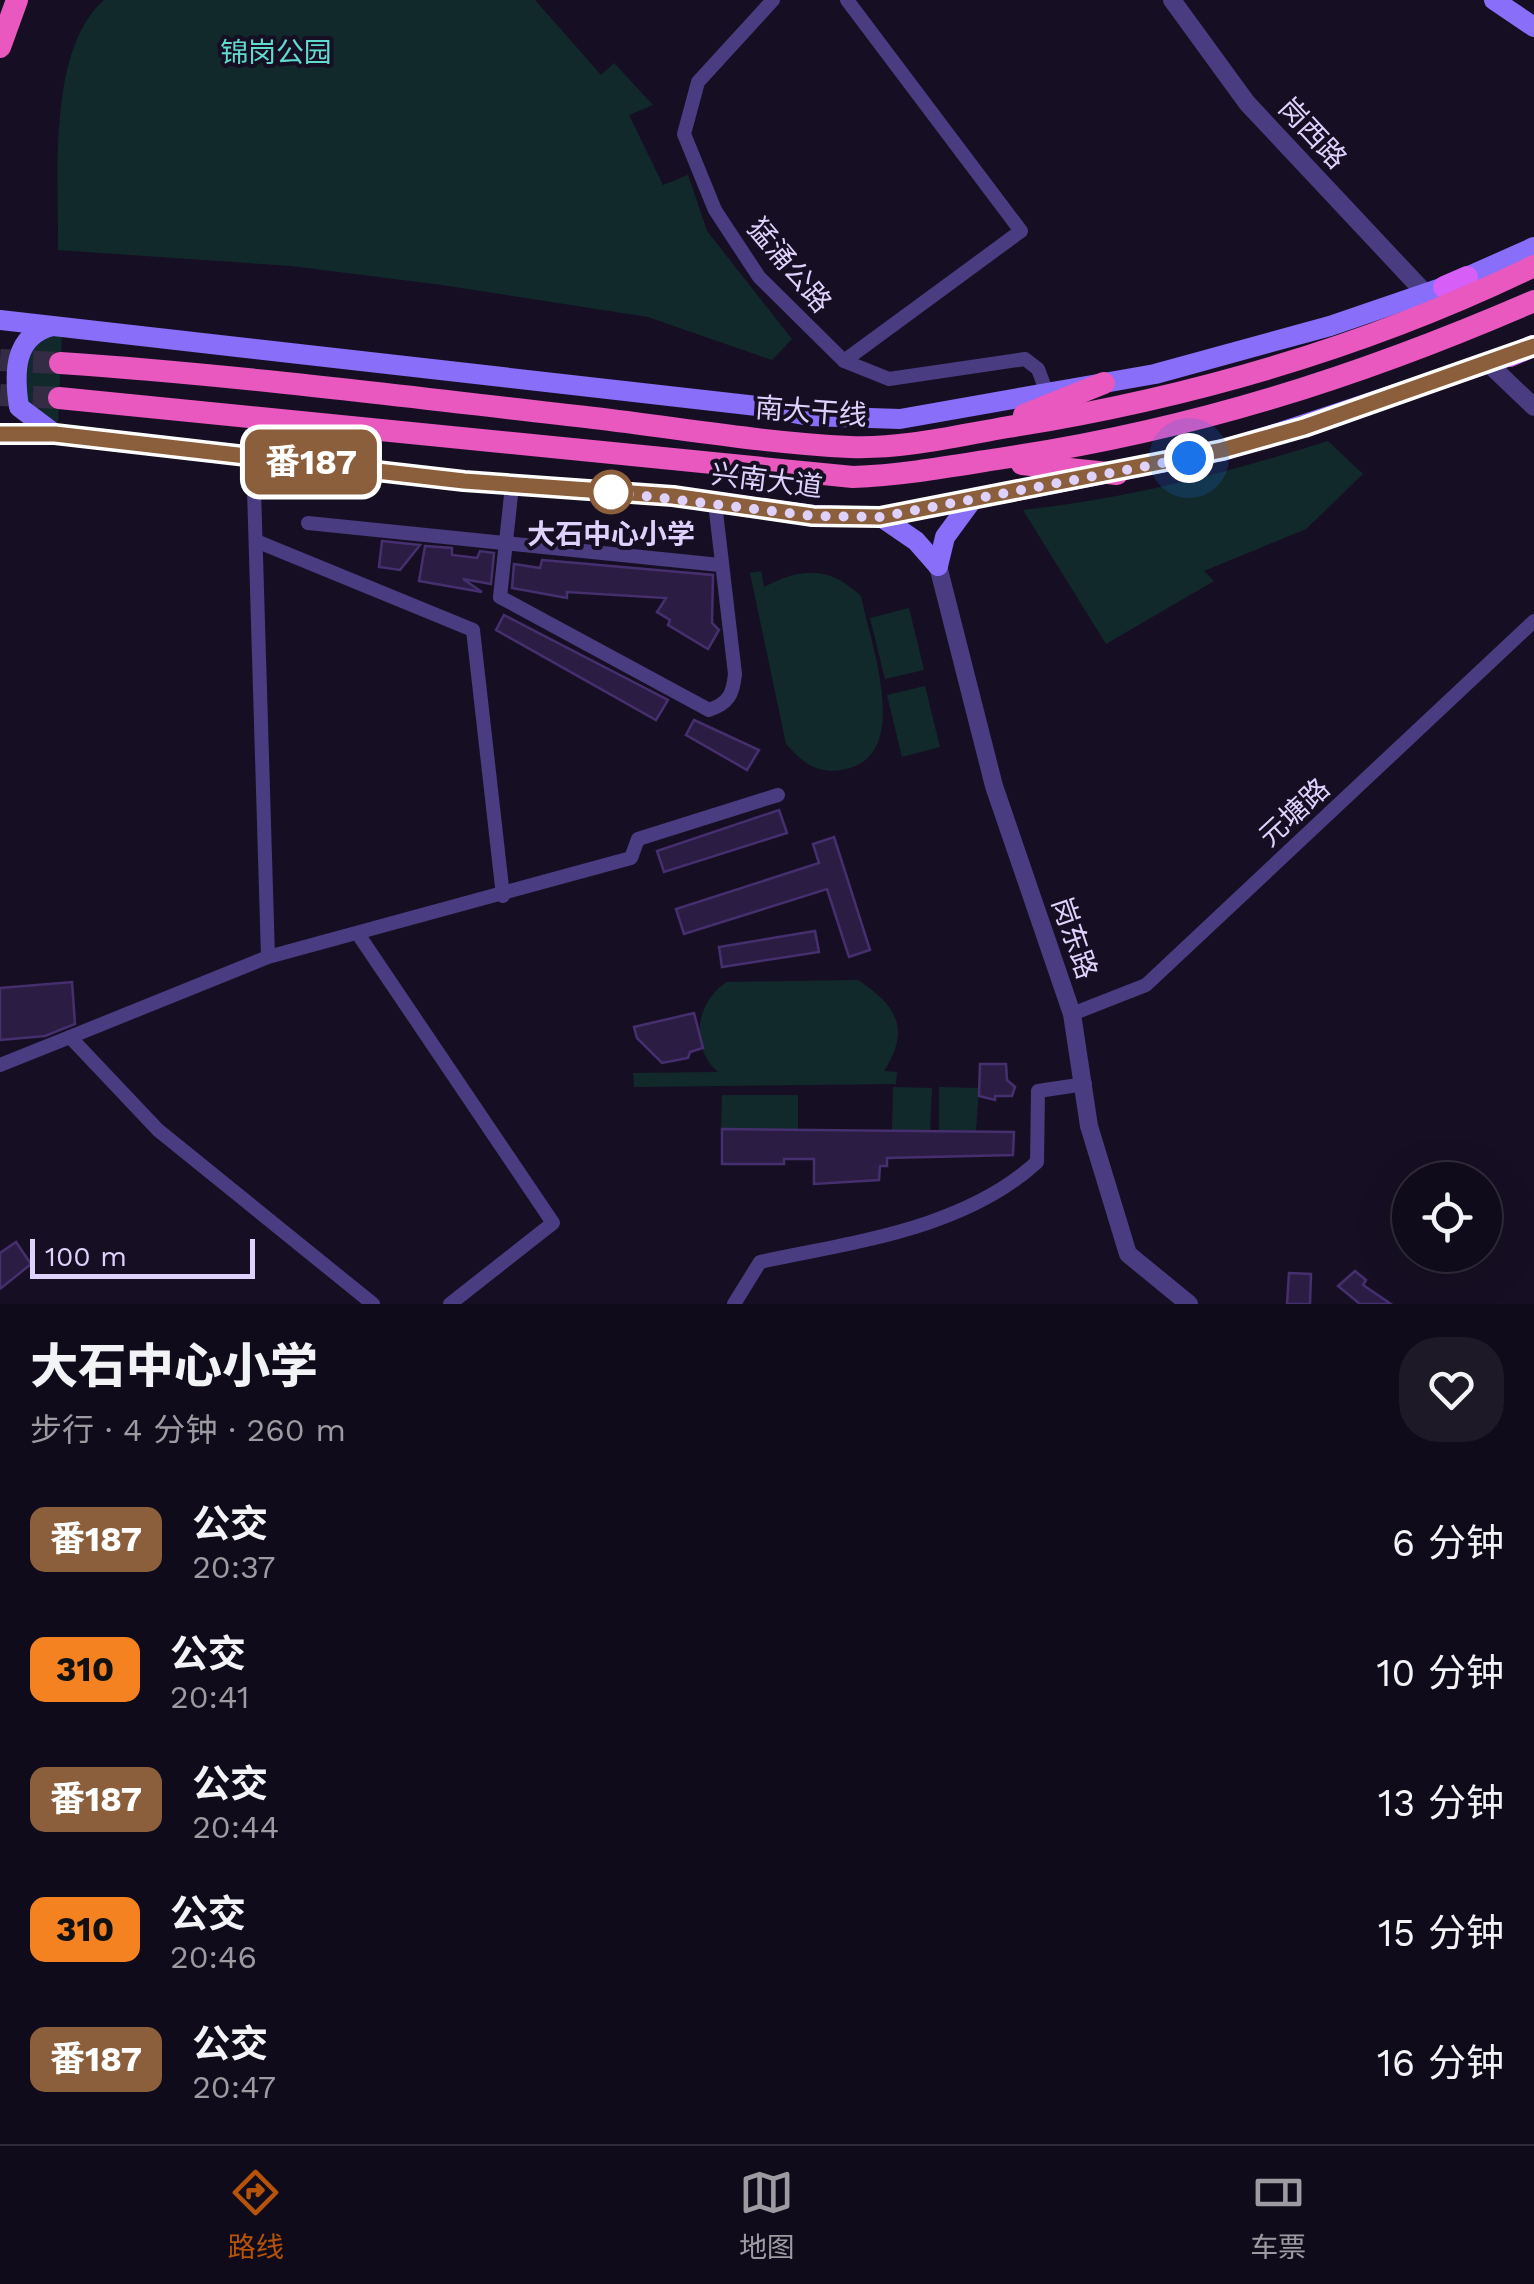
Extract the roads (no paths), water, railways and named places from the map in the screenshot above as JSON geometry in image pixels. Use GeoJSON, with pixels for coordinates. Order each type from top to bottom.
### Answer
{"type":"FeatureCollection","features":[{"type":"Feature","properties":{"kind":"highway"},"geometry":{"type":"LineString","coordinates":[[0,47],[18,0]]}},
{"type":"Feature","properties":{"kind":"highway","name":"南大干线"},"geometry":{"type":"LineString","coordinates":[[60,363],[210,373],[852,447],[983,431],[1170,398],[1381,331],[1534,266]]}},
{"type":"Feature","properties":{"kind":"highway"},"geometry":{"type":"LineString","coordinates":[[59,398],[853,476],[900,475],[1114,442],[1198,422],[1393,359],[1534,301]]}},
{"type":"Feature","properties":{"kind":"highway"},"geometry":{"type":"LineString","coordinates":[[983,431],[1104,383]]}},
{"type":"Feature","properties":{"kind":"highway"},"geometry":{"type":"LineString","coordinates":[[989,460],[1117,474]]}},
{"type":"Feature","properties":{"kind":"main road"},"geometry":{"type":"LineString","coordinates":[[1494,0],[1534,26]]}},
{"type":"Feature","properties":{"kind":"main road"},"geometry":{"type":"LineString","coordinates":[[0,320],[757,406],[810,416],[900,418],[1104,383],[1330,326],[1435,291],[1534,247]]}},
{"type":"Feature","properties":{"kind":"main road"},"geometry":{"type":"LineString","coordinates":[[55,434],[19,407],[14,378],[19,351],[36,330],[59,324]]}},
{"type":"Feature","properties":{"kind":"main road"},"geometry":{"type":"LineString","coordinates":[[1500,360],[1534,346]]}},
{"type":"Feature","properties":{"kind":"main road","name":"兴南大道"},"geometry":{"type":"LineString","coordinates":[[0,434],[55,434],[813,516],[880,517],[1117,474],[1304,427],[1500,360]]}},
{"type":"Feature","properties":{"kind":"main road"},"geometry":{"type":"LineString","coordinates":[[938,566],[945,537],[974,498]]}},
{"type":"Feature","properties":{"kind":"main road"},"geometry":{"type":"LineString","coordinates":[[880,517],[916,541],[938,566]]}},
{"type":"Feature","properties":{"kind":"street","name":"猛涌公路"},"geometry":{"type":"LineString","coordinates":[[773,0],[698,82],[684,134],[715,210],[760,277],[844,361],[889,378],[1025,359],[1038,369],[1048,393]]}},
{"type":"Feature","properties":{"kind":"street"},"geometry":{"type":"LineString","coordinates":[[844,361],[1020,231],[847,0]]}},
{"type":"Feature","properties":{"kind":"street","name":"岗西路"},"geometry":{"type":"LineString","coordinates":[[1172,0],[1247,103],[1435,291]]}},
{"type":"Feature","properties":{"kind":"street"},"geometry":{"type":"LineString","coordinates":[[1500,360],[1534,407]]}},
{"type":"Feature","properties":{"kind":"street"},"geometry":{"type":"LineString","coordinates":[[253,456],[268,957]]}},
{"type":"Feature","properties":{"kind":"street"},"geometry":{"type":"LineString","coordinates":[[512,486],[500,597],[709,710],[724,704],[734,692],[716,503]]}},
{"type":"Feature","properties":{"kind":"street"},"geometry":{"type":"LineString","coordinates":[[308,522],[720,565]]}},
{"type":"Feature","properties":{"kind":"street"},"geometry":{"type":"LineString","coordinates":[[256,540],[473,630],[503,896]]}},
{"type":"Feature","properties":{"kind":"street","name":"岗东路"},"geometry":{"type":"LineString","coordinates":[[938,566],[994,786],[1072,1014],[1089,1126],[1128,1254],[1189,1304]]}},
{"type":"Feature","properties":{"kind":"street","name":"元塘路"},"geometry":{"type":"LineString","coordinates":[[1072,1014],[1146,985],[1534,621]]}},
{"type":"Feature","properties":{"kind":"street"},"geometry":{"type":"LineString","coordinates":[[0,1065],[268,957],[632,858],[638,839],[778,795]]}},
{"type":"Feature","properties":{"kind":"street"},"geometry":{"type":"LineString","coordinates":[[358,934],[553,1223],[450,1304]]}},
{"type":"Feature","properties":{"kind":"street"},"geometry":{"type":"LineString","coordinates":[[70,1037],[158,1130],[372,1304]]}},
{"type":"Feature","properties":{"kind":"street"},"geometry":{"type":"LineString","coordinates":[[734,1304],[760,1262],[896,1232],[985,1199],[1016,1181],[1036,1162],[1038,1091],[1084,1084]]}},
{"type":"Feature","properties":{"kind":"tunnel"},"geometry":{"type":"LineString","coordinates":[[0,360],[60,363]]}},
{"type":"Feature","properties":{"kind":"tunnel"},"geometry":{"type":"LineString","coordinates":[[0,395],[59,398]]}},
{"type":"Feature","properties":{"kind":"place","name":"大石中心小学"},"geometry":{"type":"Point","coordinates":[611,492]}},
{"type":"Feature","properties":{"kind":"park label","name":"锦岗公园"},"geometry":{"type":"Point","coordinates":[276,52]}}]}
